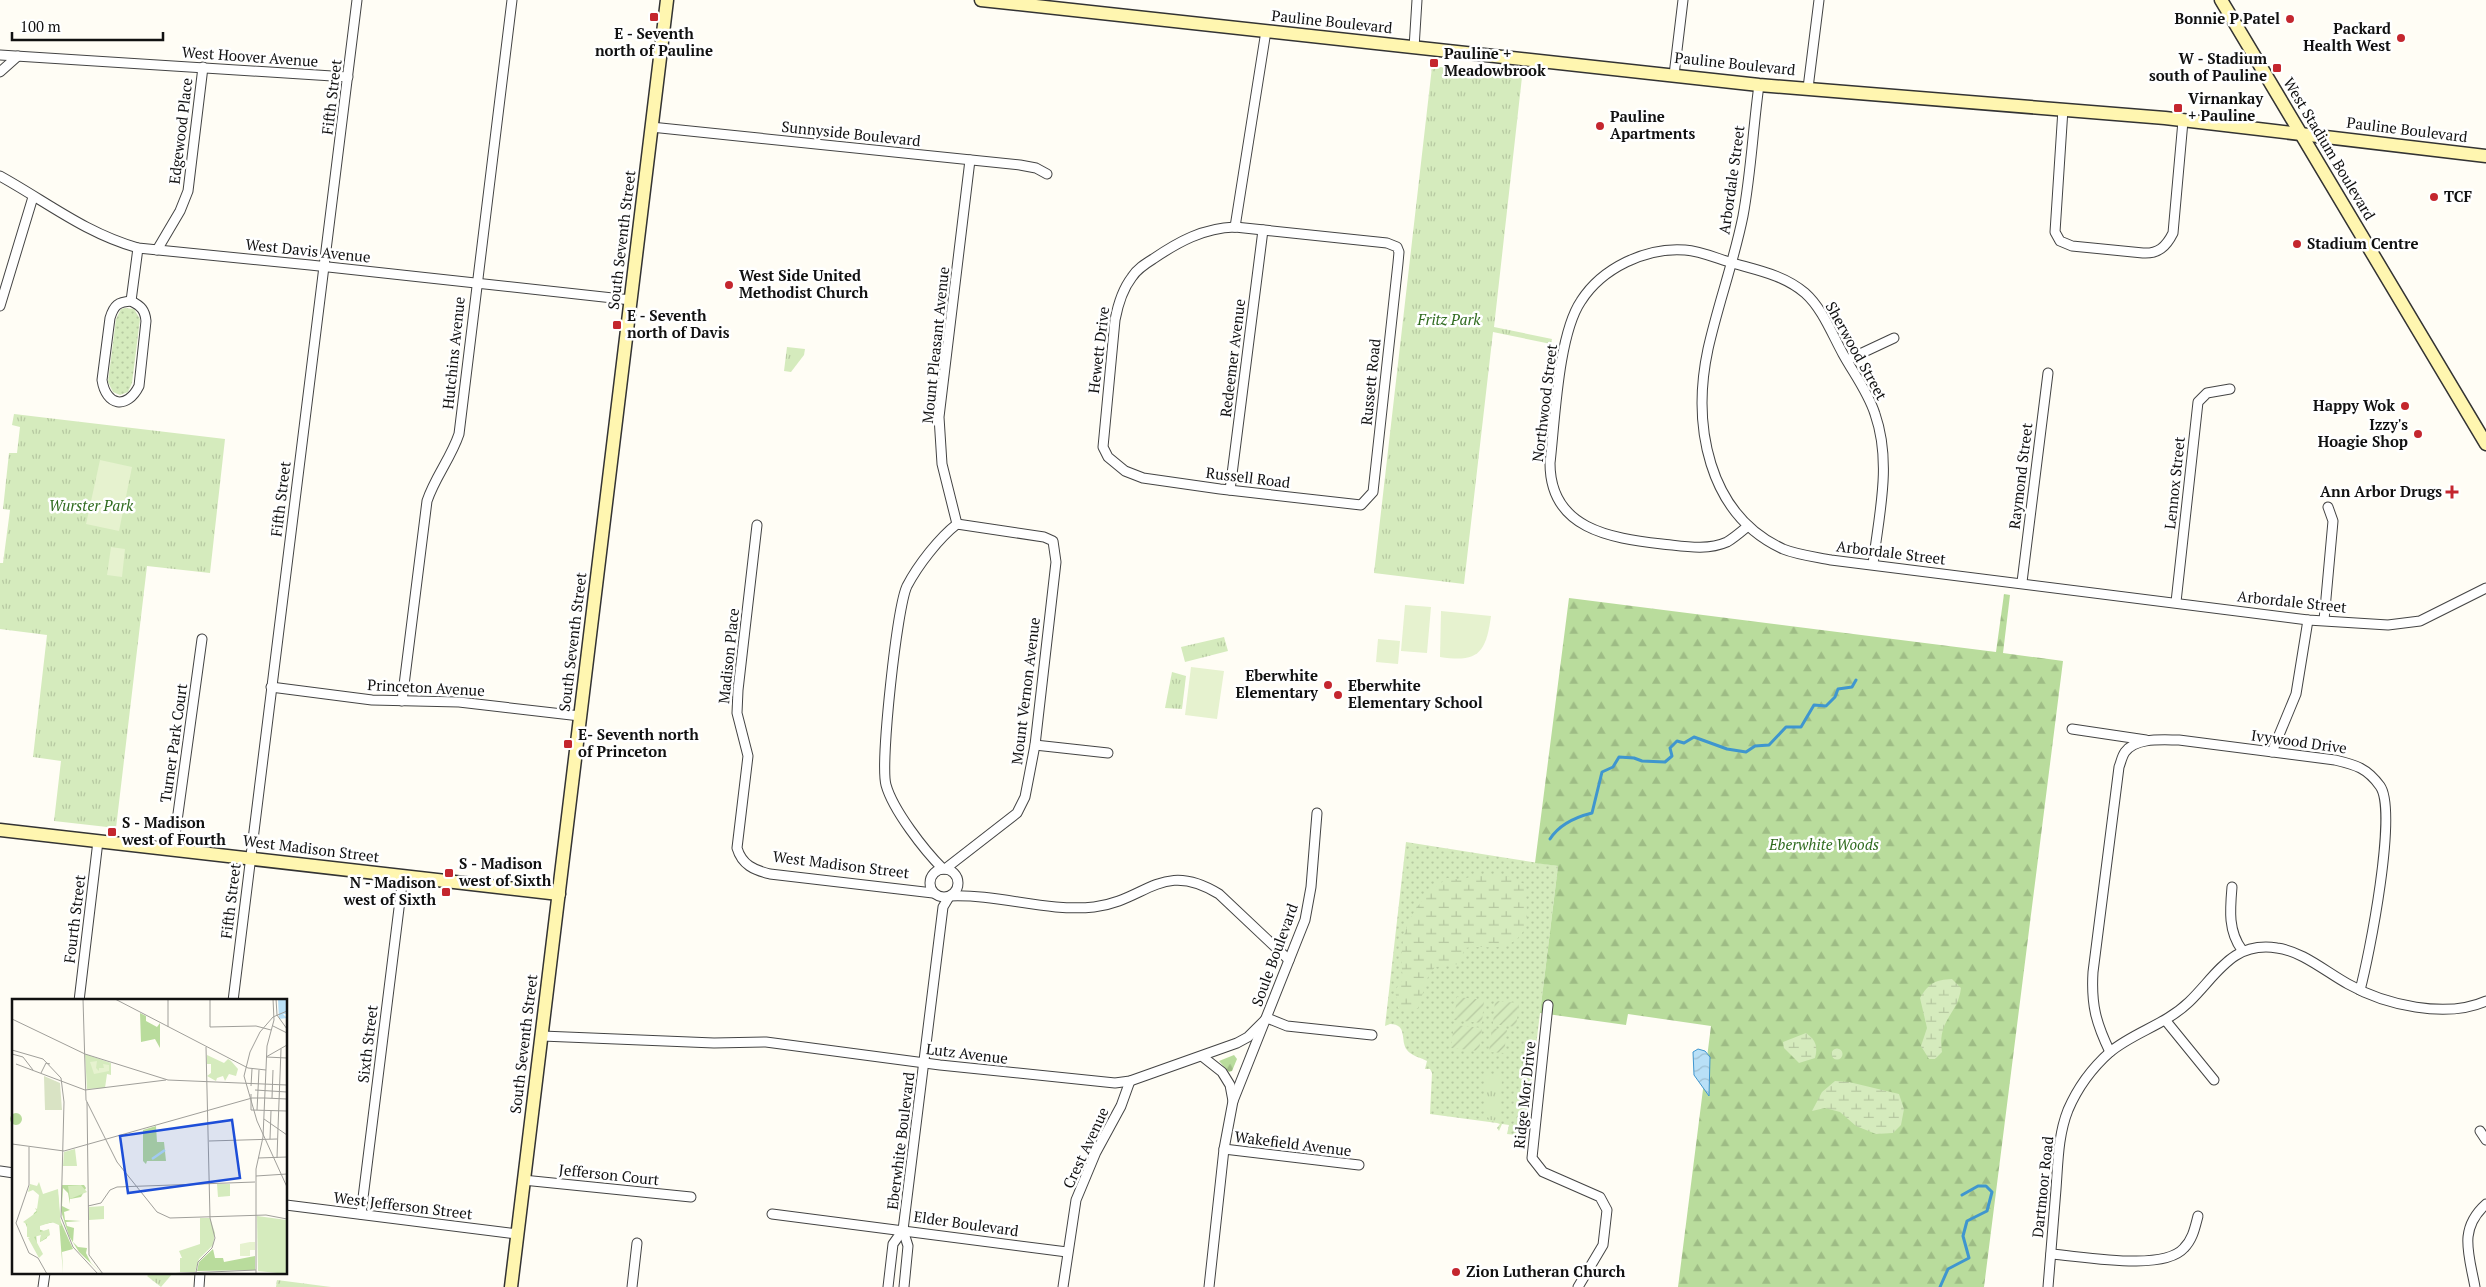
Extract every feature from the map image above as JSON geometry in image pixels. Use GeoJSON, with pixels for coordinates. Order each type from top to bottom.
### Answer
{"type":"FeatureCollection","features":[{"type":"Feature","properties":{"kind":"street","name":"Fifth Street"},"geometry":{"type":"LineString","coordinates":[[233,999],[357,0]]}},
{"type":"Feature","properties":{"kind":"street","name":"Hutchins Avenue"},"geometry":{"type":"LineString","coordinates":[[402,701],[427,501],[432,486],[454,450],[459,434],[512,0]]}},
{"type":"Feature","properties":{"kind":"street","name":"South Seventh Street"},"geometry":{"type":"LineString","coordinates":[[510,1287],[667,0]]}},
{"type":"Feature","properties":{"kind":"street","name":"Pauline Boulevard"},"geometry":{"type":"LineString","coordinates":[[982,0],[1759,84],[2063,109],[2301,133],[2486,156]]}},
{"type":"Feature","properties":{"kind":"street"},"geometry":{"type":"LineString","coordinates":[[1414,48],[1418,0]]}},
{"type":"Feature","properties":{"kind":"street"},"geometry":{"type":"LineString","coordinates":[[1674,75],[1683,0]]}},
{"type":"Feature","properties":{"kind":"street"},"geometry":{"type":"LineString","coordinates":[[1808,88],[1819,0]]}},
{"type":"Feature","properties":{"kind":"street","name":"West Stadium Boulevard"},"geometry":{"type":"LineString","coordinates":[[2221,0],[2486,444]]}},
{"type":"Feature","properties":{"kind":"street"},"geometry":{"type":"LineString","coordinates":[[1235,227],[1266,31]]}},
{"type":"Feature","properties":{"kind":"street","name":"West Hoover Avenue"},"geometry":{"type":"LineString","coordinates":[[0,55],[348,77]]}},
{"type":"Feature","properties":{"kind":"street"},"geometry":{"type":"LineString","coordinates":[[0,72],[18,56]]}},
{"type":"Feature","properties":{"kind":"street","name":"Edgewood Place"},"geometry":{"type":"LineString","coordinates":[[157,250],[188,191],[203,67]]}},
{"type":"Feature","properties":{"kind":"street","name":"Arbordale Street"},"geometry":{"type":"LineString","coordinates":[[1759,84],[1743,215],[1708,350],[1702,406],[1704,436],[1711,469],[1726,498],[1748,526],[1765,539],[1785,549],[1824,559],[2022,582],[2308,620],[2388,625],[2420,621],[2486,588]]}},
{"type":"Feature","properties":{"kind":"street"},"geometry":{"type":"LineString","coordinates":[[2063,109],[2055,232],[2060,240],[2072,246],[2152,254],[2168,244],[2173,234],[2183,121]]}},
{"type":"Feature","properties":{"kind":"street","name":"Sunnyside Boulevard"},"geometry":{"type":"LineString","coordinates":[[652,127],[1020,165],[1036,168],[1047,174]]}},
{"type":"Feature","properties":{"kind":"street","name":"Mount Pleasant Avenue"},"geometry":{"type":"LineString","coordinates":[[957,524],[942,464],[939,417],[970,160]]}},
{"type":"Feature","properties":{"kind":"street","name":"West Davis Avenue"},"geometry":{"type":"LineString","coordinates":[[0,176],[33,198],[112,241],[138,248],[324,266],[631,300]]}},
{"type":"Feature","properties":{"kind":"street"},"geometry":{"type":"LineString","coordinates":[[0,306],[33,198]]}},
{"type":"Feature","properties":{"kind":"street","name":"Hewett Drive"},"geometry":{"type":"LineString","coordinates":[[1143,478],[1125,471],[1108,457],[1103,447],[1102,434],[1118,303],[1133,275],[1174,245],[1198,233],[1217,228],[1235,227],[1387,243],[1397,247]]}},
{"type":"Feature","properties":{"kind":"street","name":"Redeemer Avenue"},"geometry":{"type":"LineString","coordinates":[[1230,490],[1263,230]]}},
{"type":"Feature","properties":{"kind":"street","name":"Russett Road"},"geometry":{"type":"LineString","coordinates":[[1350,504],[1362,505],[1373,492],[1399,254],[1397,247]]}},
{"type":"Feature","properties":{"kind":"street"},"geometry":{"type":"LineString","coordinates":[[131,301],[138,248]]}},
{"type":"Feature","properties":{"kind":"street","name":"Northwood Street"},"geometry":{"type":"LineString","coordinates":[[1732,263],[1687,250],[1675,249],[1651,253],[1618,266],[1597,281],[1581,301],[1570,324],[1552,445],[1550,482],[1555,496],[1570,516],[1597,531],[1619,539],[1690,547],[1710,546],[1726,542],[1748,526]]}},
{"type":"Feature","properties":{"kind":"street","name":"Sherwood Street"},"geometry":{"type":"LineString","coordinates":[[1732,263],[1776,275],[1806,294],[1819,311],[1863,387],[1875,413],[1882,440],[1885,466],[1873,564]]}},
{"type":"Feature","properties":{"kind":"street"},"geometry":{"type":"LineString","coordinates":[[131,301],[140,306],[145,312],[146,321],[139,386],[134,395],[127,401],[118,402],[109,397],[104,390],[102,380],[113,308],[120,302],[131,301]]}},
{"type":"Feature","properties":{"kind":"street"},"geometry":{"type":"LineString","coordinates":[[1847,360],[1894,338]]}},
{"type":"Feature","properties":{"kind":"street","name":"Raymond Street"},"geometry":{"type":"LineString","coordinates":[[2022,582],[2048,373]]}},
{"type":"Feature","properties":{"kind":"street","name":"Lennox Street"},"geometry":{"type":"LineString","coordinates":[[2176,602],[2198,402],[2207,394],[2230,389]]}},
{"type":"Feature","properties":{"kind":"street","name":"Russell Road"},"geometry":{"type":"LineString","coordinates":[[1143,478],[1350,504]]}},
{"type":"Feature","properties":{"kind":"street"},"geometry":{"type":"LineString","coordinates":[[2324,620],[2333,521],[2328,507]]}},
{"type":"Feature","properties":{"kind":"street"},"geometry":{"type":"LineString","coordinates":[[957,524],[942,536],[907,586],[898,617],[888,717],[885,783],[894,805],[932,857],[958,881],[959,891]]}},
{"type":"Feature","properties":{"kind":"street","name":"Mount Vernon Avenue"},"geometry":{"type":"LineString","coordinates":[[947,870],[1017,813],[1026,797],[1035,745],[1056,562],[1052,541],[1044,537],[957,524]]}},
{"type":"Feature","properties":{"kind":"street","name":"Madison Place"},"geometry":{"type":"LineString","coordinates":[[755,870],[740,859],[736,848],[748,756],[737,713],[738,690],[757,525]]}},
{"type":"Feature","properties":{"kind":"street"},"geometry":{"type":"LineString","coordinates":[[2272,752],[2296,694],[2308,620]]}},
{"type":"Feature","properties":{"kind":"street","name":"Turner Park Court"},"geometry":{"type":"LineString","coordinates":[[173,850],[202,639]]}},
{"type":"Feature","properties":{"kind":"street","name":"Princeton Avenue"},"geometry":{"type":"LineString","coordinates":[[271,687],[372,700],[459,702],[580,716]]}},
{"type":"Feature","properties":{"kind":"street","name":"Ivywood Drive"},"geometry":{"type":"LineString","coordinates":[[2072,729],[2149,741]]}},
{"type":"Feature","properties":{"kind":"street","name":"Ivywood Drive"},"geometry":{"type":"LineString","coordinates":[[2110,1052],[2096,1022],[2091,995],[2093,972],[2119,767],[2125,751],[2138,743],[2179,740],[2358,765],[2380,787],[2385,800],[2386,827],[2367,962],[2360,990]]}},
{"type":"Feature","properties":{"kind":"street"},"geometry":{"type":"LineString","coordinates":[[1035,745],[1108,753]]}},
{"type":"Feature","properties":{"kind":"street","name":"Soule Boulevard"},"geometry":{"type":"LineString","coordinates":[[1210,1287],[1224,1150],[1234,1101],[1305,920],[1312,887],[1317,814]]}},
{"type":"Feature","properties":{"kind":"street","name":"West Madison Street"},"geometry":{"type":"LineString","coordinates":[[0,830],[559,894]]}},
{"type":"Feature","properties":{"kind":"street","name":"Fourth Street"},"geometry":{"type":"LineString","coordinates":[[79,999],[98,841]]}},
{"type":"Feature","properties":{"kind":"street"},"geometry":{"type":"LineString","coordinates":[[932,857],[934,873],[931,891],[943,907]]}},
{"type":"Feature","properties":{"kind":"street","name":"West Madison Street"},"geometry":{"type":"LineString","coordinates":[[755,870],[770,874],[931,891]]}},
{"type":"Feature","properties":{"kind":"street"},"geometry":{"type":"LineString","coordinates":[[934,873],[947,870]]}},
{"type":"Feature","properties":{"kind":"street","name":"Sixth Street"},"geometry":{"type":"LineString","coordinates":[[361,1214],[403,876]]}},
{"type":"Feature","properties":{"kind":"street"},"geometry":{"type":"LineString","coordinates":[[931,891],[950,896],[959,891],[1070,908],[1096,906],[1114,902],[1163,881],[1186,880],[1219,894],[1289,960]]}},
{"type":"Feature","properties":{"kind":"street"},"geometry":{"type":"LineString","coordinates":[[2232,887],[2231,927],[2234,940],[2242,950],[2258,946],[2279,948],[2301,957],[2360,990],[2390,1000],[2443,1011],[2473,1007],[2486,1001]]}},
{"type":"Feature","properties":{"kind":"street","name":"Eberwhite Boulevard"},"geometry":{"type":"LineString","coordinates":[[904,1287],[908,1246],[904,1230],[943,907],[950,896]]}},
{"type":"Feature","properties":{"kind":"street","name":"Dartmoor Road"},"geometry":{"type":"LineString","coordinates":[[2048,1287],[2059,1146],[2068,1111],[2087,1076],[2110,1052],[2166,1021],[2189,1002],[2219,969],[2242,950]]}},
{"type":"Feature","properties":{"kind":"street","name":"Ridge Mor Drive"},"geometry":{"type":"LineString","coordinates":[[1548,1005],[1532,1158],[1542,1172],[1600,1197],[1607,1210],[1603,1246],[1578,1287]]}},
{"type":"Feature","properties":{"kind":"street"},"geometry":{"type":"LineString","coordinates":[[1267,1018],[1287,1026],[1372,1036]]}},
{"type":"Feature","properties":{"kind":"street","name":"Lutz Avenue"},"geometry":{"type":"LineString","coordinates":[[542,1036],[714,1043],[766,1042],[924,1063],[1095,1082],[1130,1081],[1203,1057],[1248,1037],[1267,1018]]}},
{"type":"Feature","properties":{"kind":"street"},"geometry":{"type":"LineString","coordinates":[[2166,1021],[2214,1080]]}},
{"type":"Feature","properties":{"kind":"street"},"geometry":{"type":"LineString","coordinates":[[1203,1057],[1222,1072],[1230,1085],[1234,1101]]}},
{"type":"Feature","properties":{"kind":"street","name":"Crest Avenue"},"geometry":{"type":"LineString","coordinates":[[1062,1287],[1076,1200],[1096,1152],[1121,1106],[1130,1081]]}},
{"type":"Feature","properties":{"kind":"street"},"geometry":{"type":"LineString","coordinates":[[2480,1131],[2486,1140]]}},
{"type":"Feature","properties":{"kind":"street","name":"Wakefield Avenue"},"geometry":{"type":"LineString","coordinates":[[1224,1150],[1359,1165]]}},
{"type":"Feature","properties":{"kind":"street","name":"Jefferson Court"},"geometry":{"type":"LineString","coordinates":[[524,1180],[691,1198]]}},
{"type":"Feature","properties":{"kind":"street"},"geometry":{"type":"LineString","coordinates":[[2475,1287],[2467,1242],[2469,1227],[2474,1214],[2486,1204]]}},
{"type":"Feature","properties":{"kind":"street","name":"West Jefferson Street"},"geometry":{"type":"LineString","coordinates":[[288,1205],[516,1234]]}},
{"type":"Feature","properties":{"kind":"street","name":"Elder Boulevard"},"geometry":{"type":"LineString","coordinates":[[772,1214],[1067,1252]]}},
{"type":"Feature","properties":{"kind":"street"},"geometry":{"type":"LineString","coordinates":[[2051,1254],[2123,1262],[2173,1256],[2184,1249],[2192,1236],[2198,1216]]}},
{"type":"Feature","properties":{"kind":"street","name":"Eberwhite Boulevard"},"geometry":{"type":"LineString","coordinates":[[888,1287],[893,1244],[904,1230]]}},
{"type":"Feature","properties":{"kind":"street"},"geometry":{"type":"LineString","coordinates":[[632,1287],[637,1243]]}},
{"type":"Feature","properties":{"kind":"street"},"geometry":{"type":"LineString","coordinates":[[43,1287],[45,1274]]}},
{"type":"Feature","properties":{"kind":"street"},"geometry":{"type":"LineString","coordinates":[[199,1287],[200,1274]]}},
{"type":"Feature","properties":{"kind":"green space","name":"Fritz Park"},"geometry":{"type":"Polygon","coordinates":[[[1432,67],[1523,68],[1494,327],[1552,339],[1551,344],[1493,332],[1464,584],[1374,573],[1432,67]]]}},
{"type":"Feature","properties":{"kind":"green space"},"geometry":{"type":"Polygon","coordinates":[[[121,309],[134,309],[140,319],[132,383],[128,392],[120,395],[113,392],[108,382],[116,319],[121,309]]]}},
{"type":"Feature","properties":{"kind":"green space"},"geometry":{"type":"Polygon","coordinates":[[[787,347],[805,349],[804,355],[791,372],[784,371],[787,347]]]}},
{"type":"Feature","properties":{"kind":"green space","name":"Wurster Park"},"geometry":{"type":"Polygon","coordinates":[[[14,414],[225,439],[210,573],[147,566],[116,828],[54,821],[61,761],[33,757],[47,635],[0,629],[0,563],[3,563],[10,510],[3,509],[9,453],[17,453],[20,427],[12,425],[14,414]]]}},
{"type":"Feature","properties":{"kind":"green space"},"geometry":{"type":"Polygon","coordinates":[[[100,460],[132,467],[119,531],[86,524],[100,460]]]}},
{"type":"Feature","properties":{"kind":"green space"},"geometry":{"type":"Polygon","coordinates":[[[111,547],[125,549],[122,577],[107,575],[111,547]]]}},
{"type":"Feature","properties":{"kind":"green space","name":"Eberwhite Woods"},"geometry":{"type":"Polygon","coordinates":[[[2004,594],[2010,595],[2003,653],[2063,661],[1984,1287],[1678,1287],[1711,1026],[1628,1014],[1626,1025],[1540,1013],[1558,866],[1535,863],[1569,598],[1996,652],[2004,594]]]}},
{"type":"Feature","properties":{"kind":"green space"},"geometry":{"type":"Polygon","coordinates":[[[1405,605],[1431,607],[1427,653],[1401,651],[1405,605]]]}},
{"type":"Feature","properties":{"kind":"green space"},"geometry":{"type":"Polygon","coordinates":[[[1441,611],[1491,616],[1486,639],[1478,653],[1463,658],[1440,657],[1441,611]]]}},
{"type":"Feature","properties":{"kind":"green space"},"geometry":{"type":"Polygon","coordinates":[[[1224,637],[1228,651],[1185,662],[1181,647],[1224,637]]]}},
{"type":"Feature","properties":{"kind":"green space"},"geometry":{"type":"Polygon","coordinates":[[[1378,639],[1400,641],[1398,664],[1376,662],[1378,639]]]}},
{"type":"Feature","properties":{"kind":"green space"},"geometry":{"type":"Polygon","coordinates":[[[1191,667],[1224,671],[1217,719],[1185,715],[1191,667]]]}},
{"type":"Feature","properties":{"kind":"green space"},"geometry":{"type":"Polygon","coordinates":[[[1172,672],[1186,676],[1182,709],[1165,708],[1172,672]]]}},
{"type":"Feature","properties":{"kind":"green space"},"geometry":{"type":"Polygon","coordinates":[[[1406,842],[1558,866],[1525,1136],[1507,1134],[1509,1125],[1502,1124],[1499,1131],[1497,1128],[1500,1124],[1497,1123],[1430,1114],[1432,1073],[1430,1069],[1425,1069],[1427,1061],[1407,1050],[1399,1027],[1390,1024],[1385,1026],[1406,842]]]}},
{"type":"Feature","properties":{"kind":"green space"},"geometry":{"type":"Polygon","coordinates":[[[1478,874],[1505,875],[1524,884],[1527,916],[1522,933],[1517,940],[1508,944],[1496,947],[1465,948],[1459,964],[1435,967],[1428,977],[1418,1008],[1409,1012],[1398,1008],[1395,990],[1403,980],[1402,948],[1409,922],[1415,910],[1434,888],[1447,878],[1461,880],[1478,874]]]}},
{"type":"Feature","properties":{"kind":"green space"},"geometry":{"type":"Polygon","coordinates":[[[1952,979],[1961,988],[1959,997],[1942,1032],[1942,1052],[1935,1059],[1929,1059],[1921,1046],[1927,1028],[1920,998],[1933,983],[1952,979]]]}},
{"type":"Feature","properties":{"kind":"green space"},"geometry":{"type":"Polygon","coordinates":[[[1457,997],[1484,1000],[1482,1023],[1454,1020],[1457,997]]]}},
{"type":"Feature","properties":{"kind":"green space"},"geometry":{"type":"Polygon","coordinates":[[[1495,1001],[1519,1003],[1516,1027],[1493,1024],[1495,1001]]]}},
{"type":"Feature","properties":{"kind":"green space"},"geometry":{"type":"Polygon","coordinates":[[[1454,1025],[1482,1028],[1479,1051],[1451,1048],[1454,1025]]]}},
{"type":"Feature","properties":{"kind":"green space"},"geometry":{"type":"Polygon","coordinates":[[[1492,1028],[1507,1030],[1504,1053],[1489,1052],[1492,1028]]]}},
{"type":"Feature","properties":{"kind":"green space"},"geometry":{"type":"Polygon","coordinates":[[[1806,1033],[1815,1044],[1815,1058],[1799,1063],[1784,1048],[1783,1042],[1806,1033]]]}},
{"type":"Feature","properties":{"kind":"green space"},"geometry":{"type":"Polygon","coordinates":[[[1837,1048],[1843,1054],[1837,1060],[1831,1054],[1837,1048]]]}},
{"type":"Feature","properties":{"kind":"green space"},"geometry":{"type":"Polygon","coordinates":[[[1234,1055],[1237,1059],[1232,1071],[1229,1072],[1219,1061],[1234,1055]]]}},
{"type":"Feature","properties":{"kind":"green space"},"geometry":{"type":"Polygon","coordinates":[[[1485,1075],[1502,1076],[1499,1121],[1484,1119],[1485,1075]]]}},
{"type":"Feature","properties":{"kind":"green space"},"geometry":{"type":"Polygon","coordinates":[[[1835,1081],[1849,1082],[1899,1094],[1904,1109],[1901,1125],[1893,1133],[1876,1134],[1856,1126],[1840,1112],[1825,1108],[1812,1111],[1822,1092],[1835,1081]]]}},
{"type":"Feature","properties":{"kind":"green space"},"geometry":{"type":"Polygon","coordinates":[[[149,1274],[172,1274],[161,1287],[147,1276],[149,1274]]]}},
{"type":"Feature","properties":{"kind":"green space"},"geometry":{"type":"Polygon","coordinates":[[[277,1280],[331,1287],[276,1287],[277,1280]]]}},
{"type":"Feature","properties":{"kind":"water"},"geometry":{"type":"Polygon","coordinates":[[[1698,1049],[1705,1051],[1710,1057],[1709,1096],[1694,1075],[1693,1052],[1698,1049]]]}},
{"type":"Feature","properties":{"kind":"waterway"},"geometry":{"type":"LineString","coordinates":[[1550,839],[1568,822],[1592,813],[1602,772],[1613,767],[1619,757],[1665,762],[1672,756],[1670,748],[1677,741],[1684,743],[1694,737],[1727,749],[1746,752],[1755,746],[1769,745],[1786,727],[1801,727],[1814,705],[1826,706],[1835,697],[1838,689],[1852,687],[1856,680]]}},
{"type":"Feature","properties":{"kind":"waterway"},"geometry":{"type":"LineString","coordinates":[[1940,1287],[1948,1269],[1969,1258],[1963,1236],[1967,1221],[1987,1211],[1992,1192],[1986,1186],[1978,1186],[1962,1195]]}},
{"type":"Feature","properties":{"kind":"place","name":"E - Seventh north of Pauline"},"geometry":{"type":"Point","coordinates":[654,17]}},
{"type":"Feature","properties":{"kind":"place","name":"Bonnie P Patel"},"geometry":{"type":"Point","coordinates":[2290,19]}},
{"type":"Feature","properties":{"kind":"place","name":"Packard Health West"},"geometry":{"type":"Point","coordinates":[2401,38]}},
{"type":"Feature","properties":{"kind":"place","name":"Pauline + Meadowbrook"},"geometry":{"type":"Point","coordinates":[1434,63]}},
{"type":"Feature","properties":{"kind":"place","name":"W - Stadium south of Pauline"},"geometry":{"type":"Point","coordinates":[2277,68]}},
{"type":"Feature","properties":{"kind":"place","name":"Virnankay + Pauline"},"geometry":{"type":"Point","coordinates":[2178,108]}},
{"type":"Feature","properties":{"kind":"place","name":"Pauline Apartments"},"geometry":{"type":"Point","coordinates":[1600,126]}},
{"type":"Feature","properties":{"kind":"place","name":"TCF"},"geometry":{"type":"Point","coordinates":[2434,197]}},
{"type":"Feature","properties":{"kind":"place","name":"Stadium Centre"},"geometry":{"type":"Point","coordinates":[2297,244]}},
{"type":"Feature","properties":{"kind":"place","name":"West Side United Methodist Church"},"geometry":{"type":"Point","coordinates":[729,285]}},
{"type":"Feature","properties":{"kind":"place","name":"E - Seventh north of Davis"},"geometry":{"type":"Point","coordinates":[617,325]}},
{"type":"Feature","properties":{"kind":"place","name":"Happy Wok"},"geometry":{"type":"Point","coordinates":[2405,406]}},
{"type":"Feature","properties":{"kind":"place","name":"Izzy's Hoagie Shop"},"geometry":{"type":"Point","coordinates":[2418,434]}},
{"type":"Feature","properties":{"kind":"place","name":"Ann Arbor Drugs"},"geometry":{"type":"Point","coordinates":[2452,492]}},
{"type":"Feature","properties":{"kind":"place","name":"Eberwhite Elementary"},"geometry":{"type":"Point","coordinates":[1328,685]}},
{"type":"Feature","properties":{"kind":"place","name":"Eberwhite Elementary School"},"geometry":{"type":"Point","coordinates":[1338,695]}},
{"type":"Feature","properties":{"kind":"place","name":"E- Seventh north of Princeton"},"geometry":{"type":"Point","coordinates":[568,744]}},
{"type":"Feature","properties":{"kind":"place","name":"S - Madison west of Fourth"},"geometry":{"type":"Point","coordinates":[112,832]}},
{"type":"Feature","properties":{"kind":"place","name":"S - Madison west of Sixth"},"geometry":{"type":"Point","coordinates":[449,873]}},
{"type":"Feature","properties":{"kind":"place","name":"N - Madison west of Sixth"},"geometry":{"type":"Point","coordinates":[446,892]}},
{"type":"Feature","properties":{"kind":"place","name":"Zion Lutheran Church"},"geometry":{"type":"Point","coordinates":[1456,1272]}}]}
